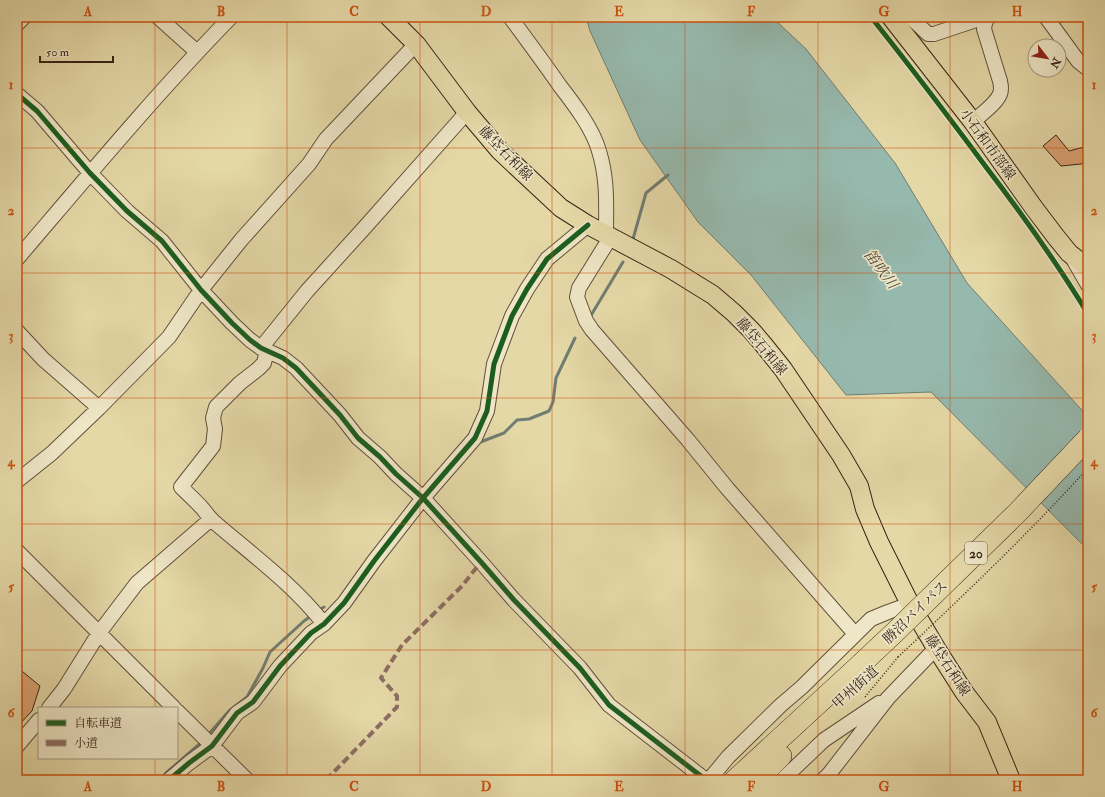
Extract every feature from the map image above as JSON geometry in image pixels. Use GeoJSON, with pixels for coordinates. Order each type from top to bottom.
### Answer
{"type":"FeatureCollection","features":[{"type":"Feature","properties":{"kind":"highway","name":"勝沼バイパス"},"geometry":{"type":"LineString","coordinates":[[735,780],[866,668],[894,633],[1016,513],[1088,438]]}},
{"type":"Feature","properties":{"kind":"highway","name":"甲州街道"},"geometry":{"type":"LineString","coordinates":[[757,780],[811,728],[866,668],[901,645],[1050,498],[1088,457]]}},
{"type":"Feature","properties":{"kind":"main road","name":"藤垈石和線"},"geometry":{"type":"LineString","coordinates":[[389,17],[416,44],[467,112],[500,151],[561,208],[588,226],[671,270],[713,295],[751,330],[783,369],[860,486],[865,509],[910,604],[964,692],[987,722],[1011,780]]}},
{"type":"Feature","properties":{"kind":"main road","name":"小石和市部線"},"geometry":{"type":"LineString","coordinates":[[891,17],[973,122],[1034,208],[1069,253],[1088,268]]}},
{"type":"Feature","properties":{"kind":"street"},"geometry":{"type":"LineString","coordinates":[[17,24],[24,17]]}},
{"type":"Feature","properties":{"kind":"street"},"geometry":{"type":"LineString","coordinates":[[158,17],[197,52]]}},
{"type":"Feature","properties":{"kind":"street"},"geometry":{"type":"LineString","coordinates":[[17,259],[148,106],[231,17]]}},
{"type":"Feature","properties":{"kind":"street"},"geometry":{"type":"LineString","coordinates":[[510,17],[574,104],[589,129],[599,150],[605,178],[609,237],[580,288],[577,297],[586,321],[592,330],[688,440],[727,488],[855,634]]}},
{"type":"Feature","properties":{"kind":"street"},"geometry":{"type":"LineString","coordinates":[[910,17],[928,34],[934,34],[979,19],[985,19],[984,29],[999,75],[1001,89],[996,100],[973,122]]}},
{"type":"Feature","properties":{"kind":"street"},"geometry":{"type":"LineString","coordinates":[[1046,17],[1078,61],[1088,69]]}},
{"type":"Feature","properties":{"kind":"street"},"geometry":{"type":"LineString","coordinates":[[17,481],[52,454],[169,337],[201,290],[241,240],[309,164],[326,139],[416,44]]}},
{"type":"Feature","properties":{"kind":"street"},"geometry":{"type":"LineString","coordinates":[[17,94],[37,111],[90,173],[127,211],[162,241],[201,290],[241,332],[250,340],[283,358],[296,368],[340,415],[358,438],[423,498],[514,600],[580,668],[609,705],[707,780],[728,757],[871,619],[910,604]]}},
{"type":"Feature","properties":{"kind":"street"},"geometry":{"type":"LineString","coordinates":[[318,617],[291,588],[211,519],[181,487],[213,446],[215,429],[213,418],[216,407],[240,383],[264,363],[264,349],[307,291],[467,112]]}},
{"type":"Feature","properties":{"kind":"street"},"geometry":{"type":"LineString","coordinates":[[169,780],[189,763],[207,741],[237,713],[253,702],[280,666],[311,632],[318,617],[344,603],[374,561],[423,498],[475,438],[487,411],[494,364],[512,316],[527,289],[547,259],[588,226]]}},
{"type":"Feature","properties":{"kind":"street"},"geometry":{"type":"LineString","coordinates":[[1069,253],[1088,284]]}},
{"type":"Feature","properties":{"kind":"street"},"geometry":{"type":"LineString","coordinates":[[17,331],[43,359],[99,408]]}},
{"type":"Feature","properties":{"kind":"street"},"geometry":{"type":"LineString","coordinates":[[50,707],[64,689],[99,633],[137,583],[211,519]]}},
{"type":"Feature","properties":{"kind":"street"},"geometry":{"type":"LineString","coordinates":[[17,551],[173,707]]}},
{"type":"Feature","properties":{"kind":"street"},"geometry":{"type":"LineString","coordinates":[[823,780],[888,698],[936,648]]}},
{"type":"Feature","properties":{"kind":"street"},"geometry":{"type":"LineString","coordinates":[[782,780],[824,740],[888,698]]}},
{"type":"Feature","properties":{"kind":"street"},"geometry":{"type":"LineString","coordinates":[[178,712],[247,780]]}},
{"type":"Feature","properties":{"kind":"street"},"geometry":{"type":"LineString","coordinates":[[17,746],[38,721]]}},
{"type":"Feature","properties":{"kind":"path"},"geometry":{"type":"LineString","coordinates":[[898,657],[1020,540],[1088,468]]}},
{"type":"Feature","properties":{"kind":"water","name":"笛吹川"},"geometry":{"type":"Polygon","coordinates":[[[586,17],[772,17],[806,49],[895,163],[967,283],[1088,417],[1088,584],[1084,546],[931,392],[846,395],[751,275],[698,222],[640,140],[590,31],[586,17]]]}},
{"type":"Feature","properties":{"kind":"building"},"geometry":{"type":"Polygon","coordinates":[[[1056,135],[1069,151],[1088,146],[1088,162],[1061,166],[1043,146],[1056,135]]]}},
{"type":"Feature","properties":{"kind":"building"},"geometry":{"type":"Polygon","coordinates":[[[17,667],[40,686],[32,711],[17,727],[17,667]]]}},
{"type":"Feature","properties":{"kind":"waterway"},"geometry":{"type":"LineString","coordinates":[[633,239],[646,193],[668,175]]}},
{"type":"Feature","properties":{"kind":"waterway"},"geometry":{"type":"LineString","coordinates":[[590,317],[623,262]]}},
{"type":"Feature","properties":{"kind":"waterway"},"geometry":{"type":"LineString","coordinates":[[478,443],[504,433],[517,420],[529,419],[549,411],[553,402],[556,378],[575,338]]}},
{"type":"Feature","properties":{"kind":"waterway"},"geometry":{"type":"LineString","coordinates":[[317,611],[324,607]]}},
{"type":"Feature","properties":{"kind":"waterway"},"geometry":{"type":"LineString","coordinates":[[208,735],[229,711],[247,697],[270,652],[311,616]]}},
{"type":"Feature","properties":{"kind":"waterway"},"geometry":{"type":"LineString","coordinates":[[160,780],[203,741]]}},
{"type":"Feature","properties":{"kind":"marked path"},"geometry":{"type":"LineString","coordinates":[[326,780],[397,707],[397,696],[381,678],[402,645],[462,586],[481,562]]}},
{"type":"Feature","properties":{"kind":"cycle path"},"geometry":{"type":"LineString","coordinates":[[871,17],[1013,203],[1052,257],[1088,314]]}},
{"type":"Feature","properties":{"kind":"cycle path"},"geometry":{"type":"LineString","coordinates":[[17,94],[37,111],[90,173],[127,211],[162,241],[201,290],[232,323],[261,348],[283,358],[296,368],[340,415],[358,438],[423,498],[514,600],[580,668],[609,705],[706,780]]}},
{"type":"Feature","properties":{"kind":"cycle path"},"geometry":{"type":"LineString","coordinates":[[169,780],[212,746],[237,713],[253,702],[280,666],[311,633],[324,624],[344,603],[374,561],[423,498],[475,438],[487,411],[494,364],[512,316],[527,289],[547,259],[588,225]]}}]}
